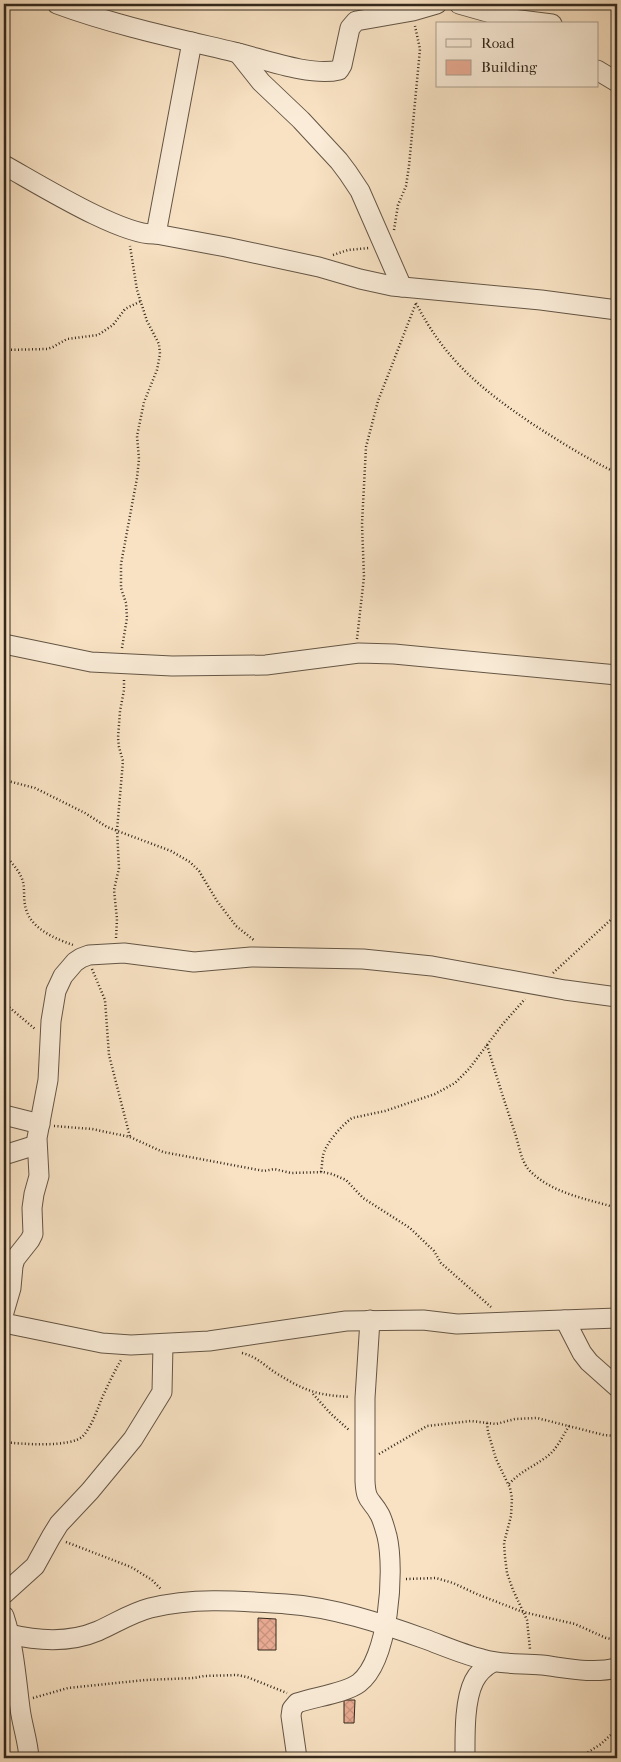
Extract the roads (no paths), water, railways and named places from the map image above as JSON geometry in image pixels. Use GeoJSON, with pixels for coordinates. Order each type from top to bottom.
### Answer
{"type":"FeatureCollection","features":[{"type":"Feature","properties":{"kind":"street"},"geometry":{"type":"LineString","coordinates":[[56,4],[192,42],[316,71],[329,72],[339,70],[342,65],[350,28],[356,21],[413,11],[437,4]]}},
{"type":"Feature","properties":{"kind":"street"},"geometry":{"type":"LineString","coordinates":[[459,4],[512,20],[532,22]]}},
{"type":"Feature","properties":{"kind":"street"},"geometry":{"type":"LineString","coordinates":[[156,234],[192,42]]}},
{"type":"Feature","properties":{"kind":"street"},"geometry":{"type":"LineString","coordinates":[[238,53],[251,71],[275,97],[301,120],[339,161],[360,191],[387,251],[410,293]]}},
{"type":"Feature","properties":{"kind":"street"},"geometry":{"type":"LineString","coordinates":[[598,71],[617,82]]}},
{"type":"Feature","properties":{"kind":"street"},"geometry":{"type":"LineString","coordinates":[[4,165],[82,208],[128,228],[150,234],[243,250],[318,267],[410,293],[541,300],[617,310]]}},
{"type":"Feature","properties":{"kind":"street"},"geometry":{"type":"LineString","coordinates":[[4,644],[92,662],[122,664],[172,666],[266,664],[359,653],[394,654],[617,674]]}},
{"type":"Feature","properties":{"kind":"street"},"geometry":{"type":"LineString","coordinates":[[4,1312],[11,1288],[13,1266],[33,1234],[32,1208],[39,1176],[36,1145],[48,1080],[51,1021],[57,985],[75,962],[89,955],[112,954],[143,955],[194,962],[250,957],[363,959],[432,966],[617,997]]}},
{"type":"Feature","properties":{"kind":"street"},"geometry":{"type":"LineString","coordinates":[[4,1115],[40,1124]]}},
{"type":"Feature","properties":{"kind":"street"},"geometry":{"type":"LineString","coordinates":[[4,1155],[36,1145]]}},
{"type":"Feature","properties":{"kind":"street"},"geometry":{"type":"LineString","coordinates":[[4,1323],[102,1343],[131,1345],[209,1341],[310,1325],[370,1320],[423,1320],[457,1324],[617,1318]]}},
{"type":"Feature","properties":{"kind":"street"},"geometry":{"type":"LineString","coordinates":[[297,1758],[291,1716],[293,1707],[297,1703],[348,1689],[360,1682],[374,1660],[385,1626],[389,1580],[386,1534],[380,1514],[368,1500],[365,1493],[365,1398],[370,1320]]}},
{"type":"Feature","properties":{"kind":"street"},"geometry":{"type":"LineString","coordinates":[[564,1320],[589,1362],[617,1387]]}},
{"type":"Feature","properties":{"kind":"street"},"geometry":{"type":"LineString","coordinates":[[4,1594],[35,1566],[59,1524],[134,1439],[160,1396],[163,1384],[163,1344]]}},
{"type":"Feature","properties":{"kind":"street"},"geometry":{"type":"LineString","coordinates":[[9,1634],[37,1640],[66,1639],[97,1631],[128,1615],[144,1610],[218,1600],[286,1604],[356,1616],[467,1655],[493,1662],[529,1664],[585,1671],[617,1668]]}},
{"type":"Feature","properties":{"kind":"street"},"geometry":{"type":"LineString","coordinates":[[4,1616],[12,1645],[14,1706],[27,1741],[29,1758]]}},
{"type":"Feature","properties":{"kind":"street"},"geometry":{"type":"LineString","coordinates":[[464,1758],[466,1720],[473,1682],[493,1662]]}}]}
